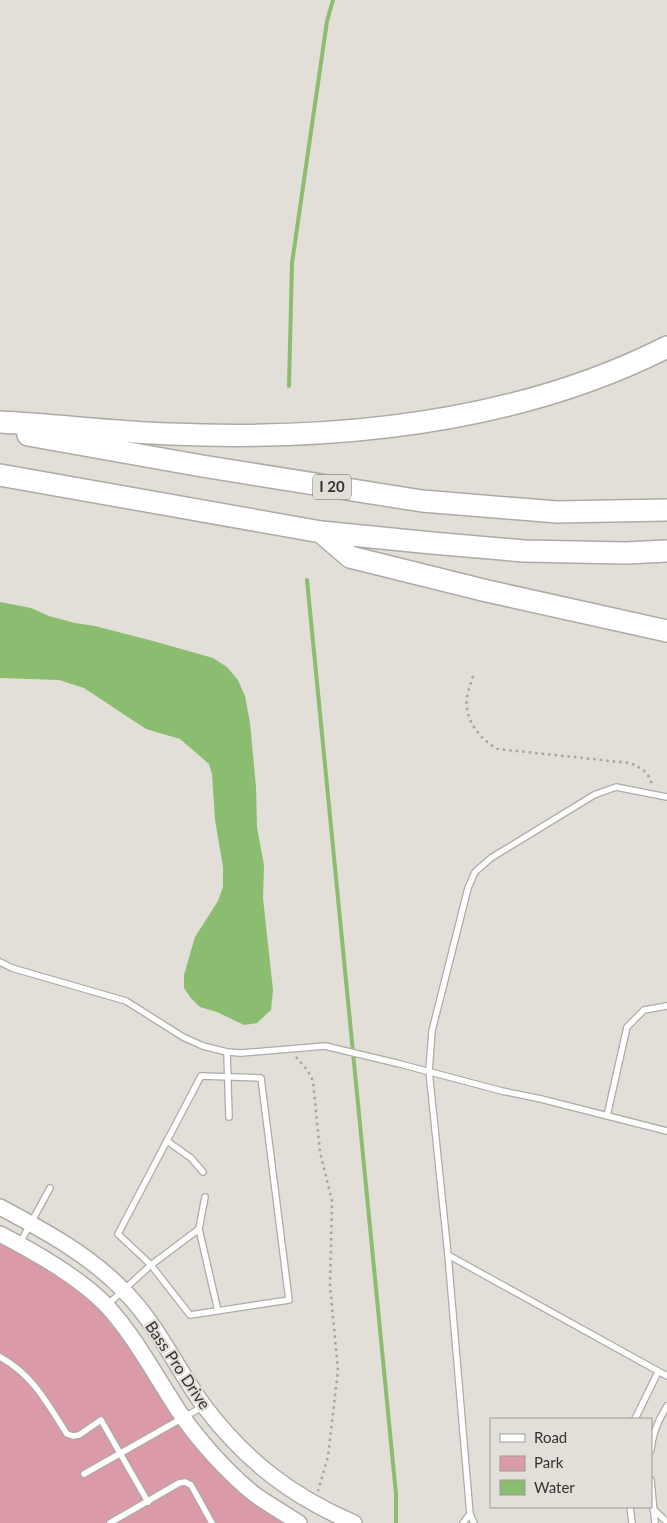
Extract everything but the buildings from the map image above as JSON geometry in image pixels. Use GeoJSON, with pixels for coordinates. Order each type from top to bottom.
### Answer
{"type":"FeatureCollection","features":[{"type":"Feature","properties":{"kind":"highway"},"geometry":{"type":"LineString","coordinates":[[0,422],[160,434],[226,436],[305,434],[392,426],[475,414],[538,398],[598,378],[667,347]]}},
{"type":"Feature","properties":{"kind":"highway","name":"I 20"},"geometry":{"type":"LineString","coordinates":[[0,430],[202,466],[422,501],[557,512],[667,510]]}},
{"type":"Feature","properties":{"kind":"highway"},"geometry":{"type":"LineString","coordinates":[[0,475],[321,532],[432,544],[524,551],[626,553],[667,551]]}},
{"type":"Feature","properties":{"kind":"highway"},"geometry":{"type":"LineString","coordinates":[[321,532],[350,557],[487,591],[667,631]]}},
{"type":"Feature","properties":{"kind":"street","name":"Bass Pro Drive"},"geometry":{"type":"LineString","coordinates":[[0,1208],[31,1224],[96,1265],[123,1290],[151,1323],[204,1406],[241,1450],[269,1475],[315,1505],[354,1523]]}},
{"type":"Feature","properties":{"kind":"street","name":"Bass Pro Drive"},"geometry":{"type":"LineString","coordinates":[[0,1234],[81,1283],[106,1306],[132,1337],[183,1417],[224,1466],[255,1494],[299,1523]]}},
{"type":"Feature","properties":{"kind":"lane"},"geometry":{"type":"LineString","coordinates":[[474,1523],[470,1514],[448,1256],[429,1071],[432,1031],[468,888],[475,872],[492,858],[594,795],[616,786],[667,796]]}},
{"type":"Feature","properties":{"kind":"lane"},"geometry":{"type":"LineString","coordinates":[[0,962],[12,968],[126,1001],[183,1037],[203,1046],[241,1053],[325,1046],[667,1131]]}},
{"type":"Feature","properties":{"kind":"lane"},"geometry":{"type":"LineString","coordinates":[[607,1116],[627,1026],[644,1010],[667,1006]]}},
{"type":"Feature","properties":{"kind":"lane"},"geometry":{"type":"LineString","coordinates":[[228,1052],[229,1117]]}},
{"type":"Feature","properties":{"kind":"lane"},"geometry":{"type":"LineString","coordinates":[[201,1076],[262,1078],[289,1300],[190,1315],[151,1265],[118,1234],[167,1141],[201,1076]]}},
{"type":"Feature","properties":{"kind":"lane"},"geometry":{"type":"LineString","coordinates":[[167,1141],[192,1158],[203,1172]]}},
{"type":"Feature","properties":{"kind":"lane"},"geometry":{"type":"LineString","coordinates":[[19,1244],[50,1188]]}},
{"type":"Feature","properties":{"kind":"lane"},"geometry":{"type":"LineString","coordinates":[[205,1197],[199,1229],[218,1311]]}},
{"type":"Feature","properties":{"kind":"lane"},"geometry":{"type":"LineString","coordinates":[[106,1306],[151,1265],[199,1229]]}},
{"type":"Feature","properties":{"kind":"lane"},"geometry":{"type":"LineString","coordinates":[[448,1256],[667,1376]]}},
{"type":"Feature","properties":{"kind":"lane"},"geometry":{"type":"LineString","coordinates":[[0,1357],[25,1373],[67,1434],[72,1436],[79,1435],[101,1420],[148,1502]]}},
{"type":"Feature","properties":{"kind":"lane"},"geometry":{"type":"LineString","coordinates":[[635,1418],[658,1372]]}},
{"type":"Feature","properties":{"kind":"lane"},"geometry":{"type":"LineString","coordinates":[[84,1474],[204,1406]]}},
{"type":"Feature","properties":{"kind":"lane"},"geometry":{"type":"LineString","coordinates":[[652,1440],[660,1417],[667,1406]]}},
{"type":"Feature","properties":{"kind":"lane"},"geometry":{"type":"LineString","coordinates":[[110,1523],[179,1483],[185,1482],[191,1485],[212,1523]]}},
{"type":"Feature","properties":{"kind":"lane"},"geometry":{"type":"LineString","coordinates":[[652,1490],[655,1523]]}},
{"type":"Feature","properties":{"kind":"lane"},"geometry":{"type":"LineString","coordinates":[[630,1508],[630,1521]]}},
{"type":"Feature","properties":{"kind":"lane"},"geometry":{"type":"LineString","coordinates":[[654,1509],[667,1522]]}},
{"type":"Feature","properties":{"kind":"lane"},"geometry":{"type":"LineString","coordinates":[[463,1523],[470,1514]]}},
{"type":"Feature","properties":{"kind":"path"},"geometry":{"type":"LineString","coordinates":[[472,676],[467,696],[467,709],[483,739],[489,744],[498,749],[630,763],[648,773],[654,793]]}},
{"type":"Feature","properties":{"kind":"path"},"geometry":{"type":"LineString","coordinates":[[292,1048],[297,1059],[308,1071],[313,1081],[320,1152],[332,1201],[330,1286],[338,1370],[328,1457],[315,1505]]}},
{"type":"Feature","properties":{"kind":"green space"},"geometry":{"type":"Polygon","coordinates":[[[0,1243],[50,1269],[81,1290],[112,1319],[199,1448],[225,1478],[249,1498],[288,1523],[0,1523],[0,1243]]]}},
{"type":"Feature","properties":{"kind":"water"},"geometry":{"type":"Polygon","coordinates":[[[0,602],[31,608],[49,616],[95,626],[213,658],[227,667],[238,680],[245,696],[250,723],[256,787],[257,827],[264,865],[263,898],[273,990],[271,1010],[257,1023],[244,1025],[217,1012],[200,1007],[184,988],[184,975],[195,937],[218,901],[223,887],[223,867],[215,820],[212,774],[209,764],[180,739],[146,729],[84,688],[59,680],[0,678],[0,602]]]}},
{"type":"Feature","properties":{"kind":"waterway"},"geometry":{"type":"LineString","coordinates":[[289,386],[292,263],[327,21],[333,0]]}},
{"type":"Feature","properties":{"kind":"waterway"},"geometry":{"type":"LineString","coordinates":[[307,580],[396,1494],[396,1523]]}}]}
